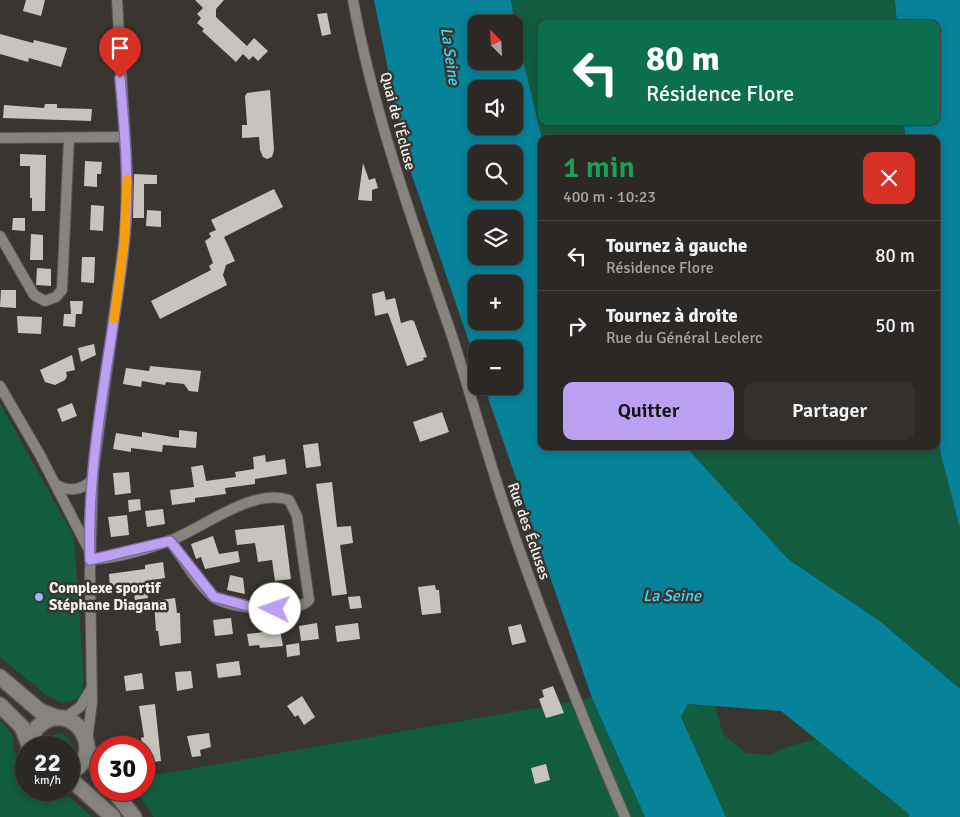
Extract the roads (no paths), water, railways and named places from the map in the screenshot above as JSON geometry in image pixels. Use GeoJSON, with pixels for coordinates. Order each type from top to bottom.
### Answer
{"type":"FeatureCollection","features":[{"type":"Feature","properties":{"kind":"main road"},"geometry":{"type":"LineString","coordinates":[[0,677],[40,711],[78,726],[90,751]]}},
{"type":"Feature","properties":{"kind":"main road"},"geometry":{"type":"LineString","coordinates":[[0,705],[22,727],[26,736]]}},
{"type":"Feature","properties":{"kind":"main road"},"geometry":{"type":"LineString","coordinates":[[34,736],[38,727],[47,720],[60,718]]}},
{"type":"Feature","properties":{"kind":"main road"},"geometry":{"type":"LineString","coordinates":[[80,765],[87,745]]}},
{"type":"Feature","properties":{"kind":"main road"},"geometry":{"type":"LineString","coordinates":[[80,788],[113,817]]}},
{"type":"Feature","properties":{"kind":"main road"},"geometry":{"type":"LineString","coordinates":[[122,801],[134,817]]}},
{"type":"Feature","properties":{"kind":"street"},"geometry":{"type":"LineString","coordinates":[[87,745],[92,708],[90,557],[93,479],[124,243],[127,195],[117,0]]}},
{"type":"Feature","properties":{"kind":"street","name":"Quai de l'Écluse"},"geometry":{"type":"LineString","coordinates":[[353,0],[360,36],[393,162],[421,249]]}},
{"type":"Feature","properties":{"kind":"street"},"geometry":{"type":"LineString","coordinates":[[0,138],[125,137]]}},
{"type":"Feature","properties":{"kind":"street"},"geometry":{"type":"LineString","coordinates":[[0,236],[34,295],[45,301],[56,297],[62,290],[69,138]]}},
{"type":"Feature","properties":{"kind":"street","name":"Rue des Écluses"},"geometry":{"type":"LineString","coordinates":[[421,249],[452,338],[507,513],[547,627],[624,817]]}},
{"type":"Feature","properties":{"kind":"street"},"geometry":{"type":"LineString","coordinates":[[0,386],[55,484],[90,557]]}},
{"type":"Feature","properties":{"kind":"street"},"geometry":{"type":"LineString","coordinates":[[55,484],[62,488],[73,490],[85,486],[93,479]]}},
{"type":"Feature","properties":{"kind":"street"},"geometry":{"type":"LineString","coordinates":[[90,557],[170,541],[230,509],[272,497],[289,500],[297,516],[309,600],[303,605],[295,607],[259,609],[219,600],[205,588],[170,541]]}},
{"type":"Feature","properties":{"kind":"street"},"geometry":{"type":"LineString","coordinates":[[60,718],[80,707],[91,688]]}},
{"type":"Feature","properties":{"kind":"water","name":"La Seine"},"geometry":{"type":"Polygon","coordinates":[[[374,0],[511,0],[513,15],[468,15],[468,70],[523,70],[523,60],[541,135],[538,135],[538,450],[689,450],[788,559],[881,622],[960,689],[960,817],[909,817],[909,814],[781,711],[688,704],[681,717],[726,817],[645,817],[592,698],[487,395],[523,395],[523,340],[468,340],[406,158],[374,0]]]}},
{"type":"Feature","properties":{"kind":"water"},"geometry":{"type":"Polygon","coordinates":[[[895,0],[960,0],[960,528],[940,448],[940,135],[905,135],[904,125],[940,125],[940,20],[897,20],[895,0]]]}},
{"type":"Feature","properties":{"kind":"place","name":"Complexe sportif Stéphane Diagana"},"geometry":{"type":"Point","coordinates":[39,597]}}]}
